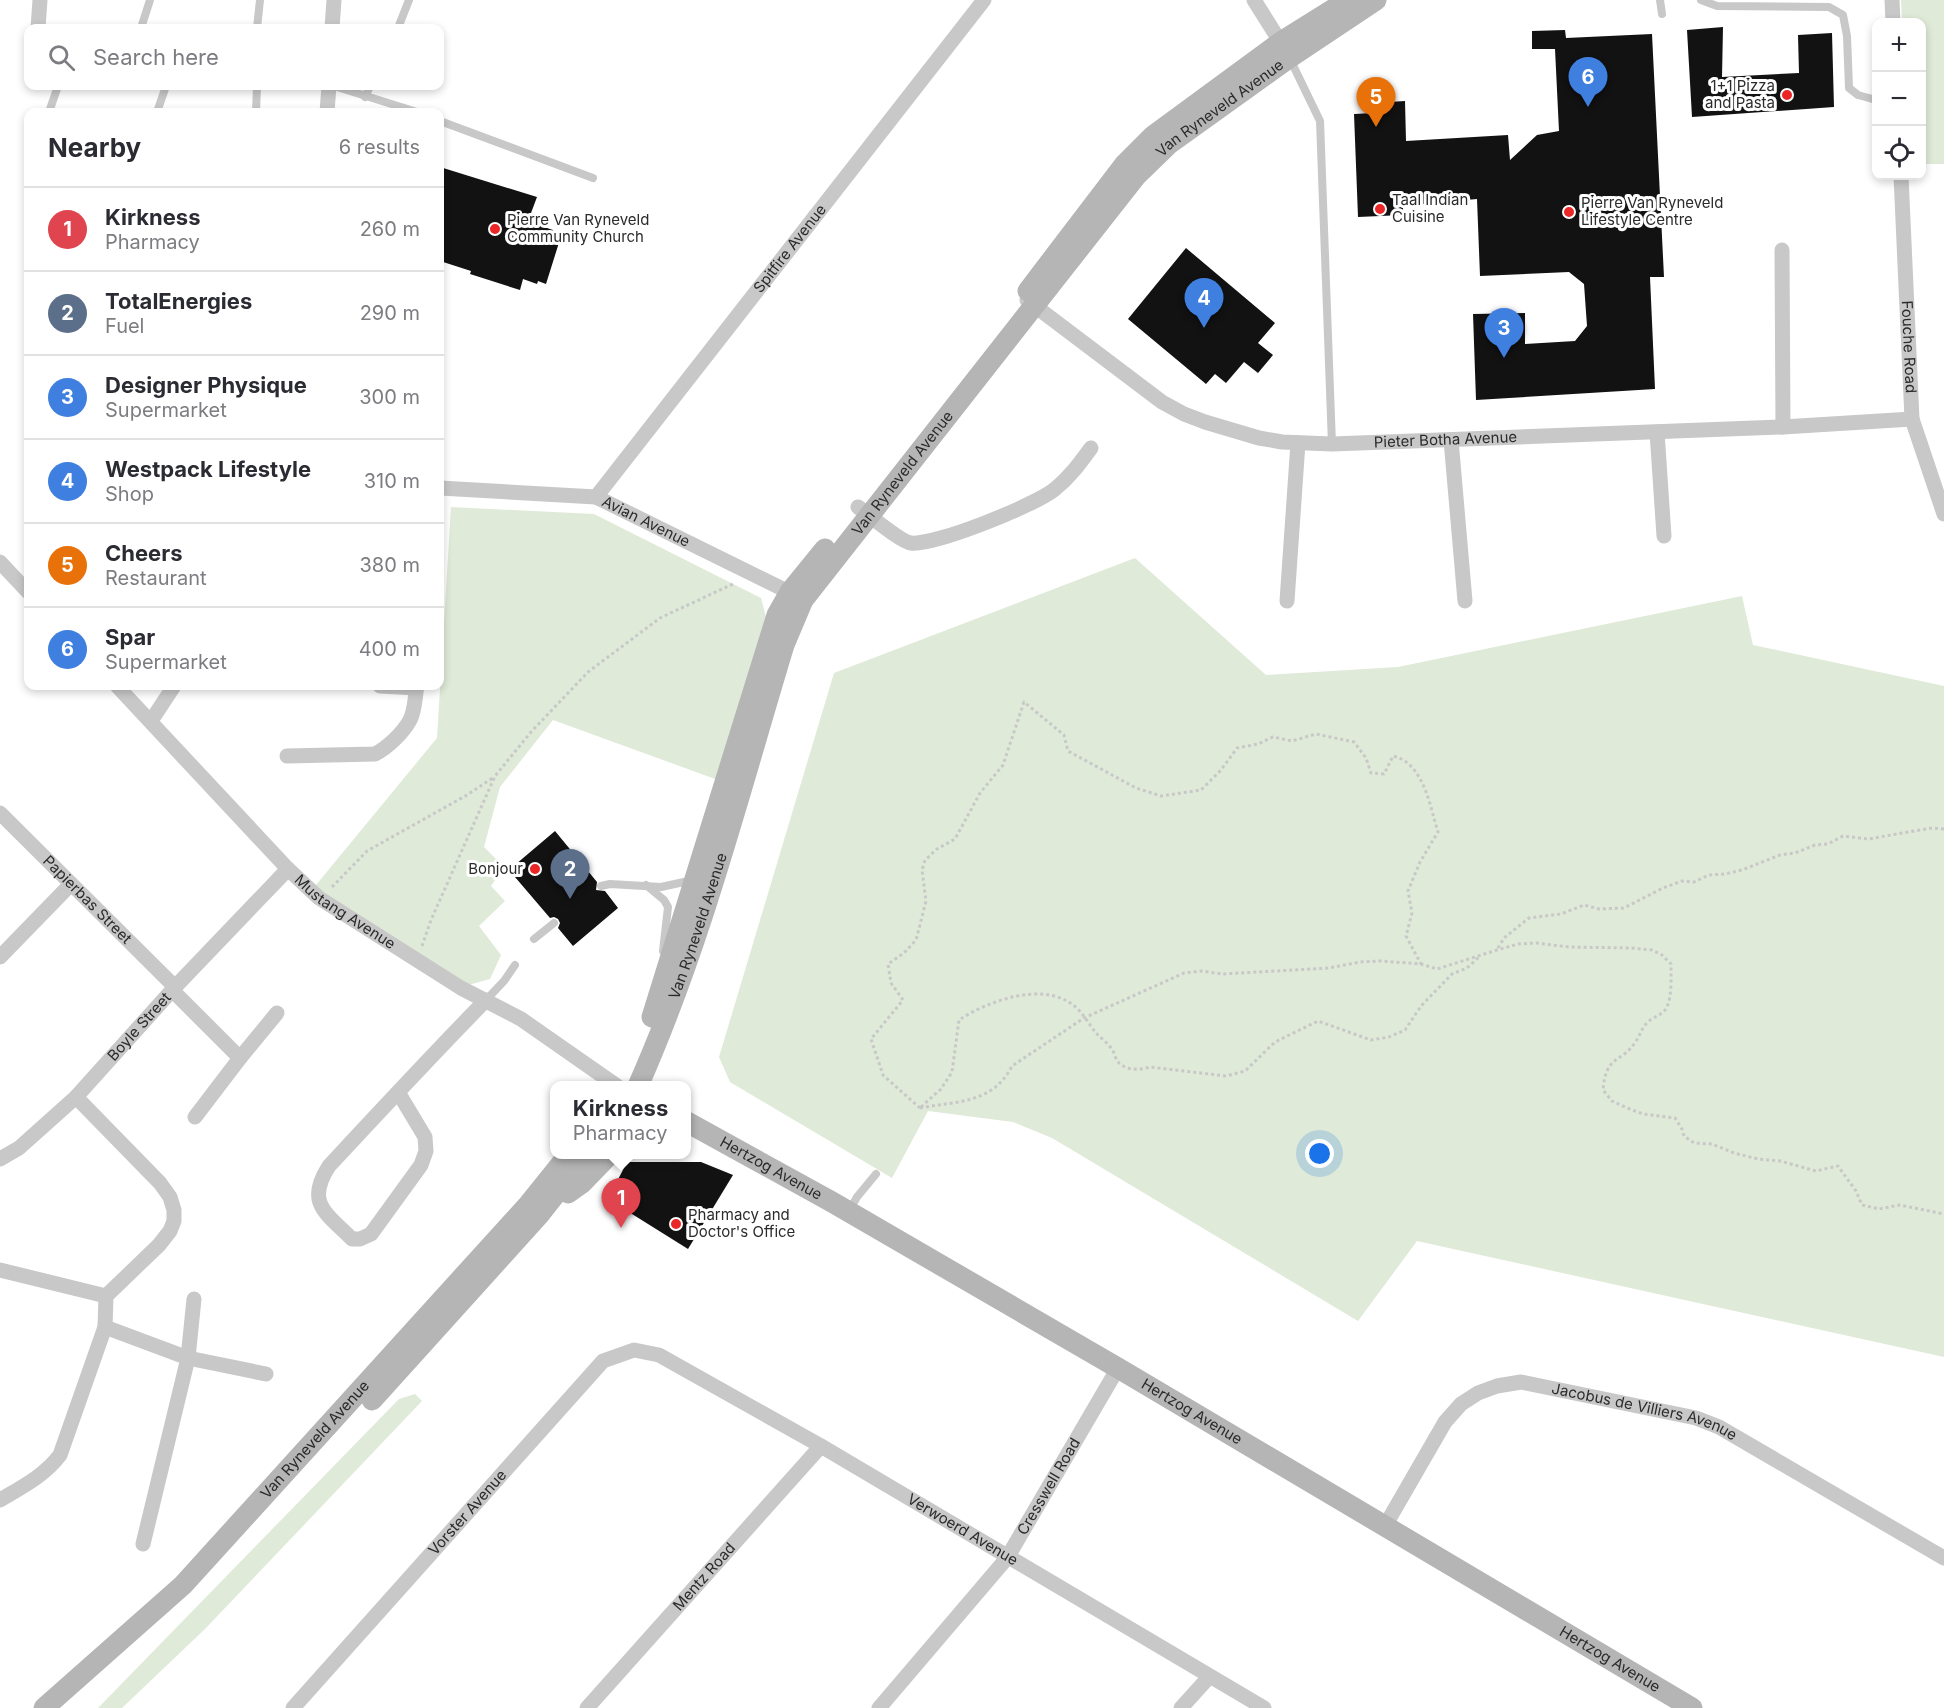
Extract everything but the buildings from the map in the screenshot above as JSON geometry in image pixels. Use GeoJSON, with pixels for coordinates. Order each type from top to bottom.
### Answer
{"type":"FeatureCollection","features":[{"type":"Feature","properties":{"kind":"main road","name":"Van Ryneveld Avenue"},"geometry":{"type":"LineString","coordinates":[[626,1081],[648,1030],[777,615],[796,596],[1029,302],[1136,176],[1169,144],[1348,0]]}},
{"type":"Feature","properties":{"kind":"main road","name":"Van Ryneveld Avenue"},"geometry":{"type":"LineString","coordinates":[[1285,50],[1376,0]]}},
{"type":"Feature","properties":{"kind":"main road","name":"Van Ryneveld Avenue"},"geometry":{"type":"LineString","coordinates":[[640,1081],[662,1033],[697,930],[784,645],[796,596]]}},
{"type":"Feature","properties":{"kind":"main road","name":"Hertzog Avenue"},"geometry":{"type":"LineString","coordinates":[[691,1124],[1118,1368],[1692,1708]]}},
{"type":"Feature","properties":{"kind":"main road"},"geometry":{"type":"LineString","coordinates":[[691,1130],[718,1138]]}},
{"type":"Feature","properties":{"kind":"main road","name":"Van Ryneveld Avenue"},"geometry":{"type":"LineString","coordinates":[[44,1708],[183,1585],[521,1213],[566,1159]]}},
{"type":"Feature","properties":{"kind":"main road","name":"Van Ryneveld Avenue"},"geometry":{"type":"LineString","coordinates":[[63,1708],[192,1594],[539,1215],[584,1159]]}},
{"type":"Feature","properties":{"kind":"main road"},"geometry":{"type":"LineString","coordinates":[[539,1215],[582,1183],[606,1159]]}},
{"type":"Feature","properties":{"kind":"street"},"geometry":{"type":"LineString","coordinates":[[38,24],[40,0]]}},
{"type":"Feature","properties":{"kind":"street"},"geometry":{"type":"LineString","coordinates":[[332,24],[334,0]]}},
{"type":"Feature","properties":{"kind":"street","name":"Spitfire Avenue"},"geometry":{"type":"LineString","coordinates":[[596,497],[984,0]]}},
{"type":"Feature","properties":{"kind":"street"},"geometry":{"type":"LineString","coordinates":[[1254,0],[1285,50]]}},
{"type":"Feature","properties":{"kind":"street"},"geometry":{"type":"LineString","coordinates":[[1892,0],[1893,18]]}},
{"type":"Feature","properties":{"kind":"street"},"geometry":{"type":"LineString","coordinates":[[327,108],[329,90]]}},
{"type":"Feature","properties":{"kind":"street","name":"Fouche Road"},"geometry":{"type":"LineString","coordinates":[[1901,180],[1912,419],[1944,514]]}},
{"type":"Feature","properties":{"kind":"street"},"geometry":{"type":"LineString","coordinates":[[1782,250],[1783,427]]}},
{"type":"Feature","properties":{"kind":"street","name":"Pieter Botha Avenue"},"geometry":{"type":"LineString","coordinates":[[1029,302],[1169,406],[1205,422],[1258,438],[1332,444],[1783,427],[1912,419]]}},
{"type":"Feature","properties":{"kind":"street"},"geometry":{"type":"LineString","coordinates":[[1657,432],[1664,536]]}},
{"type":"Feature","properties":{"kind":"street"},"geometry":{"type":"LineString","coordinates":[[1451,440],[1465,601]]}},
{"type":"Feature","properties":{"kind":"street"},"geometry":{"type":"LineString","coordinates":[[1287,602],[1298,443]]}},
{"type":"Feature","properties":{"kind":"street"},"geometry":{"type":"LineString","coordinates":[[863,511],[905,542],[928,542],[1000,517],[1044,497],[1073,473],[1091,448]]}},
{"type":"Feature","properties":{"kind":"street","name":"Avian Avenue"},"geometry":{"type":"LineString","coordinates":[[444,488],[596,497],[796,596]]}},
{"type":"Feature","properties":{"kind":"street"},"geometry":{"type":"LineString","coordinates":[[0,561],[24,588]]}},
{"type":"Feature","properties":{"kind":"street","name":"Mustang Avenue"},"geometry":{"type":"LineString","coordinates":[[121,690],[288,869],[319,898],[416,960],[521,1019],[610,1081]]}},
{"type":"Feature","properties":{"kind":"street"},"geometry":{"type":"LineString","coordinates":[[150,720],[171,690]]}},
{"type":"Feature","properties":{"kind":"street"},"geometry":{"type":"LineString","coordinates":[[287,756],[375,754],[386,748],[410,720],[415,690]]}},
{"type":"Feature","properties":{"kind":"street","name":"Papierbas Street"},"geometry":{"type":"LineString","coordinates":[[0,813],[240,1058]]}},
{"type":"Feature","properties":{"kind":"street","name":"Boyle Street"},"geometry":{"type":"LineString","coordinates":[[0,1159],[19,1148],[75,1097],[173,988],[288,869]]}},
{"type":"Feature","properties":{"kind":"street"},"geometry":{"type":"LineString","coordinates":[[0,957],[71,884]]}},
{"type":"Feature","properties":{"kind":"street"},"geometry":{"type":"LineString","coordinates":[[398,1092],[425,1137],[425,1157],[371,1234],[360,1239],[352,1239],[326,1214],[318,1197],[318,1188],[329,1166],[398,1092],[486,1000]]}},
{"type":"Feature","properties":{"kind":"street"},"geometry":{"type":"LineString","coordinates":[[195,1117],[277,1013]]}},
{"type":"Feature","properties":{"kind":"street"},"geometry":{"type":"LineString","coordinates":[[0,1500],[38,1477],[60,1455],[105,1327],[106,1296],[159,1245],[170,1231],[174,1221],[174,1210],[170,1197],[160,1183],[75,1097]]}},
{"type":"Feature","properties":{"kind":"street"},"geometry":{"type":"LineString","coordinates":[[0,1270],[106,1296]]}},
{"type":"Feature","properties":{"kind":"street"},"geometry":{"type":"LineString","coordinates":[[143,1544],[188,1358],[194,1299]]}},
{"type":"Feature","properties":{"kind":"street"},"geometry":{"type":"LineString","coordinates":[[105,1327],[188,1358],[266,1374]]}},
{"type":"Feature","properties":{"kind":"street","name":"Vorster Avenue"},"geometry":{"type":"LineString","coordinates":[[293,1708],[603,1360],[634,1350],[659,1355]]}},
{"type":"Feature","properties":{"kind":"street","name":"Verwoerd Avenue"},"geometry":{"type":"LineString","coordinates":[[659,1355],[821,1446],[1264,1708]]}},
{"type":"Feature","properties":{"kind":"street","name":"Cresswell Road"},"geometry":{"type":"LineString","coordinates":[[879,1708],[1007,1558],[1118,1368]]}},
{"type":"Feature","properties":{"kind":"street","name":"Jacobus de Villiers Avenue"},"geometry":{"type":"LineString","coordinates":[[1385,1526],[1445,1422],[1461,1404],[1478,1393],[1497,1386],[1521,1382],[1696,1418],[1719,1427],[1944,1558]]}},
{"type":"Feature","properties":{"kind":"street","name":"Mentz Road"},"geometry":{"type":"LineString","coordinates":[[586,1708],[821,1446]]}},
{"type":"Feature","properties":{"kind":"street"},"geometry":{"type":"LineString","coordinates":[[1181,1708],[1209,1677]]}},
{"type":"Feature","properties":{"kind":"lane"},"geometry":{"type":"LineString","coordinates":[[142,24],[150,0]]}},
{"type":"Feature","properties":{"kind":"lane"},"geometry":{"type":"LineString","coordinates":[[257,24],[260,0]]}},
{"type":"Feature","properties":{"kind":"lane"},"geometry":{"type":"LineString","coordinates":[[400,24],[409,0]]}},
{"type":"Feature","properties":{"kind":"lane"},"geometry":{"type":"LineString","coordinates":[[1660,0],[1662,14]]}},
{"type":"Feature","properties":{"kind":"lane"},"geometry":{"type":"LineString","coordinates":[[1701,0],[1717,6],[1829,7],[1837,10],[1843,15],[1847,36],[1849,88],[1858,95],[1872,99]]}},
{"type":"Feature","properties":{"kind":"lane"},"geometry":{"type":"LineString","coordinates":[[1285,50],[1320,121],[1332,444]]}},
{"type":"Feature","properties":{"kind":"lane"},"geometry":{"type":"LineString","coordinates":[[50,108],[57,90]]}},
{"type":"Feature","properties":{"kind":"lane"},"geometry":{"type":"LineString","coordinates":[[158,108],[165,90]]}},
{"type":"Feature","properties":{"kind":"lane"},"geometry":{"type":"LineString","coordinates":[[256,108],[257,90]]}},
{"type":"Feature","properties":{"kind":"lane"},"geometry":{"type":"LineString","coordinates":[[345,90],[403,108]]}},
{"type":"Feature","properties":{"kind":"lane"},"geometry":{"type":"LineString","coordinates":[[365,97],[368,90]]}},
{"type":"Feature","properties":{"kind":"lane"},"geometry":{"type":"LineString","coordinates":[[444,122],[593,178]]}},
{"type":"Feature","properties":{"kind":"lane"},"geometry":{"type":"LineString","coordinates":[[600,886],[610,884],[672,886],[694,880]]}},
{"type":"Feature","properties":{"kind":"lane"},"geometry":{"type":"LineString","coordinates":[[646,885],[664,900],[668,907],[661,988]]}},
{"type":"Feature","properties":{"kind":"lane"},"geometry":{"type":"LineString","coordinates":[[534,939],[554,923]]}},
{"type":"Feature","properties":{"kind":"lane"},"geometry":{"type":"LineString","coordinates":[[486,1000],[515,965]]}},
{"type":"Feature","properties":{"kind":"lane"},"geometry":{"type":"LineString","coordinates":[[848,1212],[876,1174]]}},
{"type":"Feature","properties":{"kind":"path"},"geometry":{"type":"LineString","coordinates":[[416,960],[431,920],[495,776],[531,732],[588,672],[660,618],[731,585],[748,573]]}},
{"type":"Feature","properties":{"kind":"path"},"geometry":{"type":"LineString","coordinates":[[920,1108],[883,1075],[871,1039],[903,1000],[891,983],[888,964],[904,953],[916,940],[926,902],[922,870],[925,860],[937,849],[955,839],[980,793],[1003,765],[1024,702],[1064,735],[1068,751],[1136,788],[1161,796],[1201,790],[1221,770],[1237,748],[1258,744],[1273,737],[1292,741],[1316,734],[1354,742],[1366,758],[1371,773],[1384,774],[1394,756],[1402,758],[1421,778],[1438,832],[1420,862],[1408,891],[1412,914],[1406,936],[1421,964]]}},
{"type":"Feature","properties":{"kind":"path"},"geometry":{"type":"LineString","coordinates":[[319,898],[367,851],[467,795],[495,776]]}},
{"type":"Feature","properties":{"kind":"path"},"geometry":{"type":"LineString","coordinates":[[1497,950],[1504,938],[1529,918],[1561,914],[1584,905],[1599,909],[1624,908],[1682,881],[1694,882],[1709,874],[1725,874],[1742,870],[1780,855],[1827,844],[1843,836],[1868,838],[1932,828],[1944,829]]}},
{"type":"Feature","properties":{"kind":"path"},"geometry":{"type":"LineString","coordinates":[[920,1108],[972,1100],[992,1090],[1006,1077],[1012,1066],[1084,1018],[1184,974],[1202,971],[1222,974],[1329,968],[1360,962],[1421,964],[1437,969],[1518,944],[1652,950],[1662,955],[1671,964],[1668,1005],[1664,1012],[1650,1020],[1641,1029],[1636,1041],[1611,1063],[1604,1075],[1603,1090],[1612,1101],[1643,1114],[1674,1118],[1683,1129],[1684,1136],[1694,1143],[1712,1144],[1734,1153],[1780,1161],[1816,1171],[1838,1166],[1857,1191],[1862,1205],[1879,1209],[1900,1205],[1944,1214]]}},
{"type":"Feature","properties":{"kind":"path"},"geometry":{"type":"LineString","coordinates":[[920,1108],[941,1089],[952,1072],[959,1020],[1009,997],[1031,994],[1057,996],[1074,1005],[1112,1050],[1118,1062],[1129,1068],[1138,1070],[1150,1067],[1226,1076],[1245,1071],[1275,1042],[1318,1021],[1371,1040],[1397,1034],[1405,1030],[1422,1006],[1452,974],[1467,968],[1481,956]]}},
{"type":"Feature","properties":{"kind":"green space"},"geometry":{"type":"Polygon","coordinates":[[[1901,0],[1944,0],[1944,164],[1926,164],[1926,18],[1902,18],[1901,0]]]}},
{"type":"Feature","properties":{"kind":"green space"},"geometry":{"type":"Polygon","coordinates":[[[451,507],[594,514],[761,598],[770,632],[718,780],[553,720],[500,787],[484,847],[504,867],[491,886],[505,901],[479,926],[501,955],[490,979],[461,987],[319,898],[316,885],[437,738],[440,690],[444,690],[444,622],[451,507]]]}},
{"type":"Feature","properties":{"kind":"green space"},"geometry":{"type":"Polygon","coordinates":[[[1135,558],[1266,675],[1398,667],[1742,596],[1753,645],[1944,686],[1944,1357],[1417,1241],[1358,1321],[1052,1138],[1013,1122],[928,1111],[892,1178],[730,1082],[719,1057],[834,673],[1135,558]]]}},
{"type":"Feature","properties":{"kind":"green space"},"geometry":{"type":"Polygon","coordinates":[[[415,1394],[422,1401],[205,1629],[122,1708],[98,1708],[399,1399],[415,1394]]]}},
{"type":"Feature","properties":{"kind":"place","name":"1+1 Pizza and Pasta"},"geometry":{"type":"Point","coordinates":[1787,95]}},
{"type":"Feature","properties":{"kind":"place","name":"Spar"},"geometry":{"type":"Point","coordinates":[1588,107]}},
{"type":"Feature","properties":{"kind":"place","name":"Cheers"},"geometry":{"type":"Point","coordinates":[1376,127]}},
{"type":"Feature","properties":{"kind":"place","name":"Taal Indian Cuisine"},"geometry":{"type":"Point","coordinates":[1380,209]}},
{"type":"Feature","properties":{"kind":"place","name":"Pierre Van Ryneveld Lifestyle Centre"},"geometry":{"type":"Point","coordinates":[1569,212]}},
{"type":"Feature","properties":{"kind":"place","name":"Pierre Van Ryneveld Community Church"},"geometry":{"type":"Point","coordinates":[495,229]}},
{"type":"Feature","properties":{"kind":"place","name":"Westpack Lifestyle"},"geometry":{"type":"Point","coordinates":[1204,328]}},
{"type":"Feature","properties":{"kind":"place","name":"Designer Physique"},"geometry":{"type":"Point","coordinates":[1504,358]}},
{"type":"Feature","properties":{"kind":"place","name":"Bonjour"},"geometry":{"type":"Point","coordinates":[535,869]}},
{"type":"Feature","properties":{"kind":"place","name":"TotalEnergies"},"geometry":{"type":"Point","coordinates":[570,899]}},
{"type":"Feature","properties":{"kind":"place","name":"Pharmacy and Doctor's Office"},"geometry":{"type":"Point","coordinates":[676,1224]}},
{"type":"Feature","properties":{"kind":"place","name":"Kirkness"},"geometry":{"type":"Point","coordinates":[621,1228]}}]}
